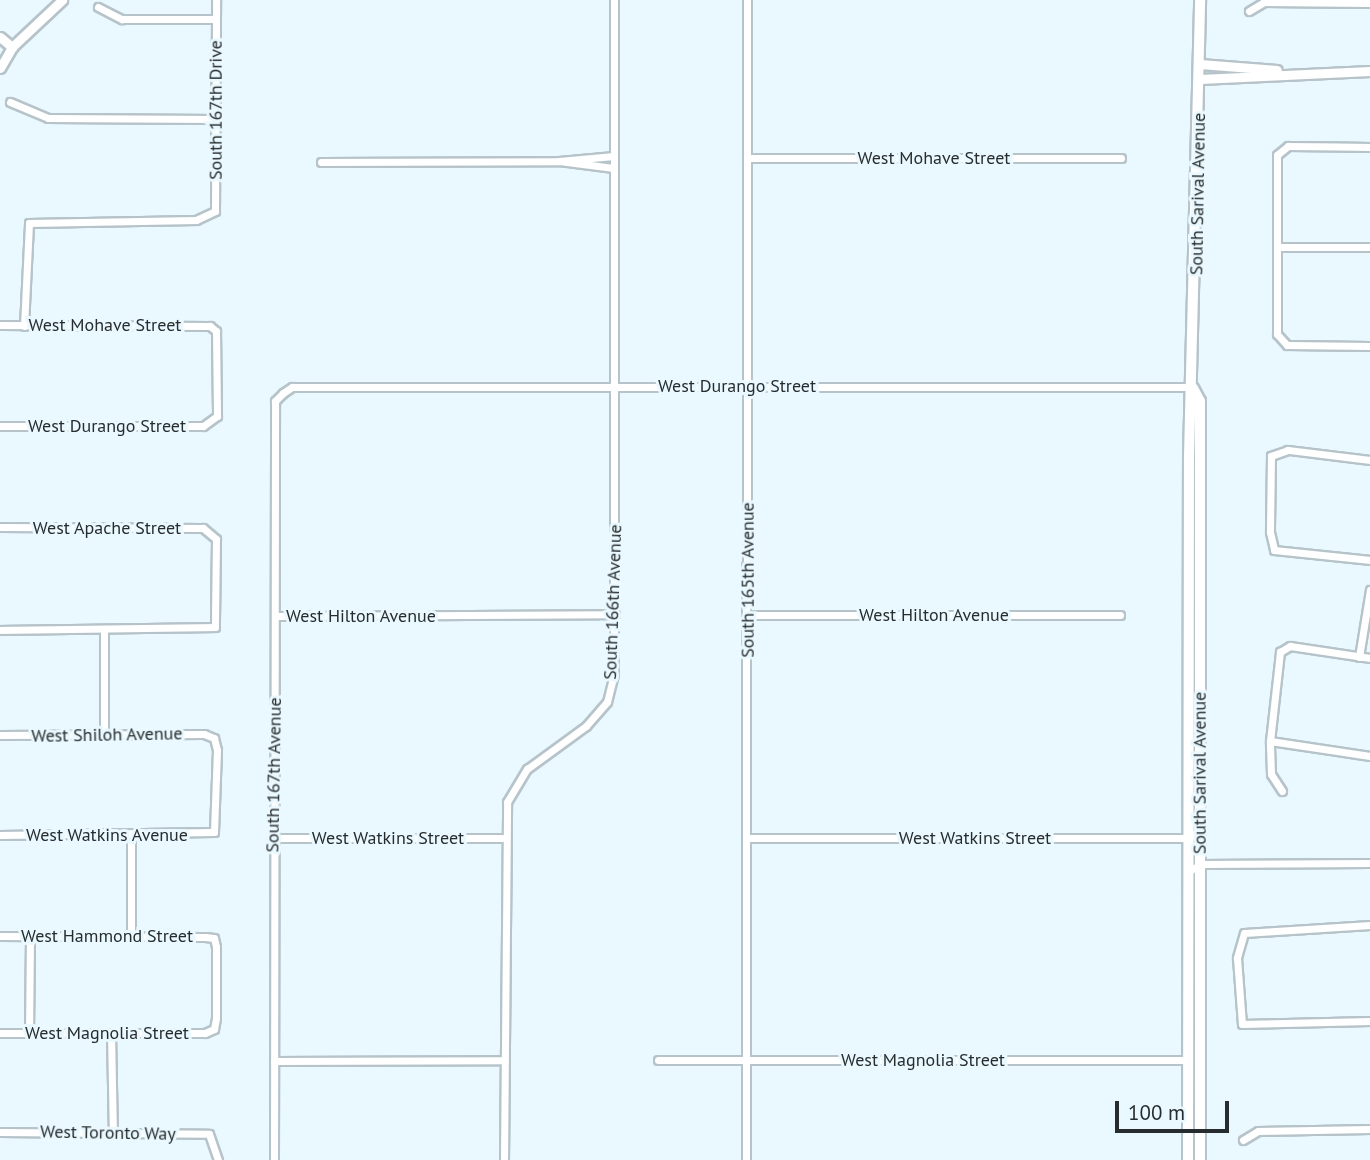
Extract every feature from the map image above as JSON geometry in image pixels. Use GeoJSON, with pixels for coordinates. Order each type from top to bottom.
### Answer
{"type":"FeatureCollection","features":[{"type":"Feature","properties":{"kind":"main road","name":"South Sarival Avenue"},"geometry":{"type":"LineString","coordinates":[[1188,1160],[1193,387],[1200,79],[1199,0]]}},
{"type":"Feature","properties":{"kind":"main road","name":"South Sarival Avenue"},"geometry":{"type":"LineString","coordinates":[[1193,387],[1200,401],[1200,1160]]}},
{"type":"Feature","properties":{"kind":"main road"},"geometry":{"type":"LineString","coordinates":[[1189,1060],[1200,1060]]}},
{"type":"Feature","properties":{"kind":"street"},"geometry":{"type":"LineString","coordinates":[[0,68],[12,47],[62,0]]}},
{"type":"Feature","properties":{"kind":"street","name":"South 167th Drive"},"geometry":{"type":"LineString","coordinates":[[24,326],[29,223],[211,219],[216,119],[216,0]]}},
{"type":"Feature","properties":{"kind":"street","name":"South 166th Avenue"},"geometry":{"type":"LineString","coordinates":[[504,1160],[502,838],[507,802],[527,769],[586,726],[607,702],[614,674],[614,0]]}},
{"type":"Feature","properties":{"kind":"street","name":"South 165th Avenue"},"geometry":{"type":"LineString","coordinates":[[746,1160],[749,615],[746,387],[747,0]]}},
{"type":"Feature","properties":{"kind":"street"},"geometry":{"type":"LineString","coordinates":[[1249,11],[1264,2],[1370,3]]}},
{"type":"Feature","properties":{"kind":"street"},"geometry":{"type":"LineString","coordinates":[[98,7],[122,19],[216,19]]}},
{"type":"Feature","properties":{"kind":"street"},"geometry":{"type":"LineString","coordinates":[[0,37],[12,47]]}},
{"type":"Feature","properties":{"kind":"street"},"geometry":{"type":"LineString","coordinates":[[1200,64],[1282,72]]}},
{"type":"Feature","properties":{"kind":"street"},"geometry":{"type":"LineString","coordinates":[[1200,79],[1282,72],[1370,71]]}},
{"type":"Feature","properties":{"kind":"street"},"geometry":{"type":"LineString","coordinates":[[10,102],[47,118],[216,119]]}},
{"type":"Feature","properties":{"kind":"street"},"geometry":{"type":"LineString","coordinates":[[1370,147],[1281,148],[1278,247],[1281,341],[1370,346]]}},
{"type":"Feature","properties":{"kind":"street"},"geometry":{"type":"LineString","coordinates":[[321,162],[559,161],[586,156],[614,156]]}},
{"type":"Feature","properties":{"kind":"street"},"geometry":{"type":"LineString","coordinates":[[586,156],[586,167]]}},
{"type":"Feature","properties":{"kind":"street","name":"West Mohave Street"},"geometry":{"type":"LineString","coordinates":[[747,158],[1121,158]]}},
{"type":"Feature","properties":{"kind":"street"},"geometry":{"type":"LineString","coordinates":[[559,161],[586,167],[614,168]]}},
{"type":"Feature","properties":{"kind":"street"},"geometry":{"type":"LineString","coordinates":[[1278,247],[1370,247]]}},
{"type":"Feature","properties":{"kind":"street","name":"West Mohave Street"},"geometry":{"type":"LineString","coordinates":[[0,325],[210,326],[216,331],[214,424]]}},
{"type":"Feature","properties":{"kind":"street","name":"West Durango Street"},"geometry":{"type":"LineString","coordinates":[[283,393],[292,387],[1193,387]]}},
{"type":"Feature","properties":{"kind":"street","name":"South 167th Avenue"},"geometry":{"type":"LineString","coordinates":[[274,1160],[275,401],[283,393]]}},
{"type":"Feature","properties":{"kind":"street","name":"West Durango Street"},"geometry":{"type":"LineString","coordinates":[[0,426],[214,424]]}},
{"type":"Feature","properties":{"kind":"street"},"geometry":{"type":"LineString","coordinates":[[1370,460],[1288,450],[1271,456],[1274,550],[1370,559]]}},
{"type":"Feature","properties":{"kind":"street","name":"West Apache Street"},"geometry":{"type":"LineString","coordinates":[[0,527],[213,532],[215,627],[104,630]]}},
{"type":"Feature","properties":{"kind":"street"},"geometry":{"type":"LineString","coordinates":[[1359,657],[1370,590]]}},
{"type":"Feature","properties":{"kind":"street","name":"West Hilton Avenue"},"geometry":{"type":"LineString","coordinates":[[275,616],[615,614]]}},
{"type":"Feature","properties":{"kind":"street","name":"West Hilton Avenue"},"geometry":{"type":"LineString","coordinates":[[749,615],[1120,615]]}},
{"type":"Feature","properties":{"kind":"street"},"geometry":{"type":"LineString","coordinates":[[0,630],[104,630],[104,733]]}},
{"type":"Feature","properties":{"kind":"street"},"geometry":{"type":"LineString","coordinates":[[1282,791],[1271,774],[1270,741],[1280,652],[1290,646],[1370,658]]}},
{"type":"Feature","properties":{"kind":"street","name":"West Shiloh Avenue"},"geometry":{"type":"LineString","coordinates":[[0,735],[104,733],[214,738],[214,832]]}},
{"type":"Feature","properties":{"kind":"street"},"geometry":{"type":"LineString","coordinates":[[1270,741],[1370,756]]}},
{"type":"Feature","properties":{"kind":"street"},"geometry":{"type":"LineString","coordinates":[[1189,838],[1200,829]]}},
{"type":"Feature","properties":{"kind":"street","name":"West Watkins Avenue"},"geometry":{"type":"LineString","coordinates":[[0,835],[214,832]]}},
{"type":"Feature","properties":{"kind":"street"},"geometry":{"type":"LineString","coordinates":[[131,835],[131,936]]}},
{"type":"Feature","properties":{"kind":"street","name":"West Watkins Street"},"geometry":{"type":"LineString","coordinates":[[273,838],[502,838]]}},
{"type":"Feature","properties":{"kind":"street","name":"West Watkins Street"},"geometry":{"type":"LineString","coordinates":[[747,838],[1189,838]]}},
{"type":"Feature","properties":{"kind":"street"},"geometry":{"type":"LineString","coordinates":[[1189,871],[1201,864],[1370,863]]}},
{"type":"Feature","properties":{"kind":"street"},"geometry":{"type":"LineString","coordinates":[[1370,925],[1238,938],[1242,1024],[1370,1021]]}},
{"type":"Feature","properties":{"kind":"street","name":"West Hammond Street"},"geometry":{"type":"LineString","coordinates":[[0,936],[214,938],[214,1029]]}},
{"type":"Feature","properties":{"kind":"street"},"geometry":{"type":"LineString","coordinates":[[29,1033],[30,936]]}},
{"type":"Feature","properties":{"kind":"street","name":"West Magnolia Street"},"geometry":{"type":"LineString","coordinates":[[0,1033],[214,1029]]}},
{"type":"Feature","properties":{"kind":"street"},"geometry":{"type":"LineString","coordinates":[[111,1033],[113,1133]]}},
{"type":"Feature","properties":{"kind":"street"},"geometry":{"type":"LineString","coordinates":[[274,1061],[504,1060]]}},
{"type":"Feature","properties":{"kind":"street","name":"West Magnolia Street"},"geometry":{"type":"LineString","coordinates":[[658,1060],[1189,1060]]}},
{"type":"Feature","properties":{"kind":"street"},"geometry":{"type":"LineString","coordinates":[[1243,1140],[1258,1131],[1370,1129]]}},
{"type":"Feature","properties":{"kind":"street","name":"West Toronto Way"},"geometry":{"type":"LineString","coordinates":[[0,1132],[215,1137],[218,1160]]}}]}
